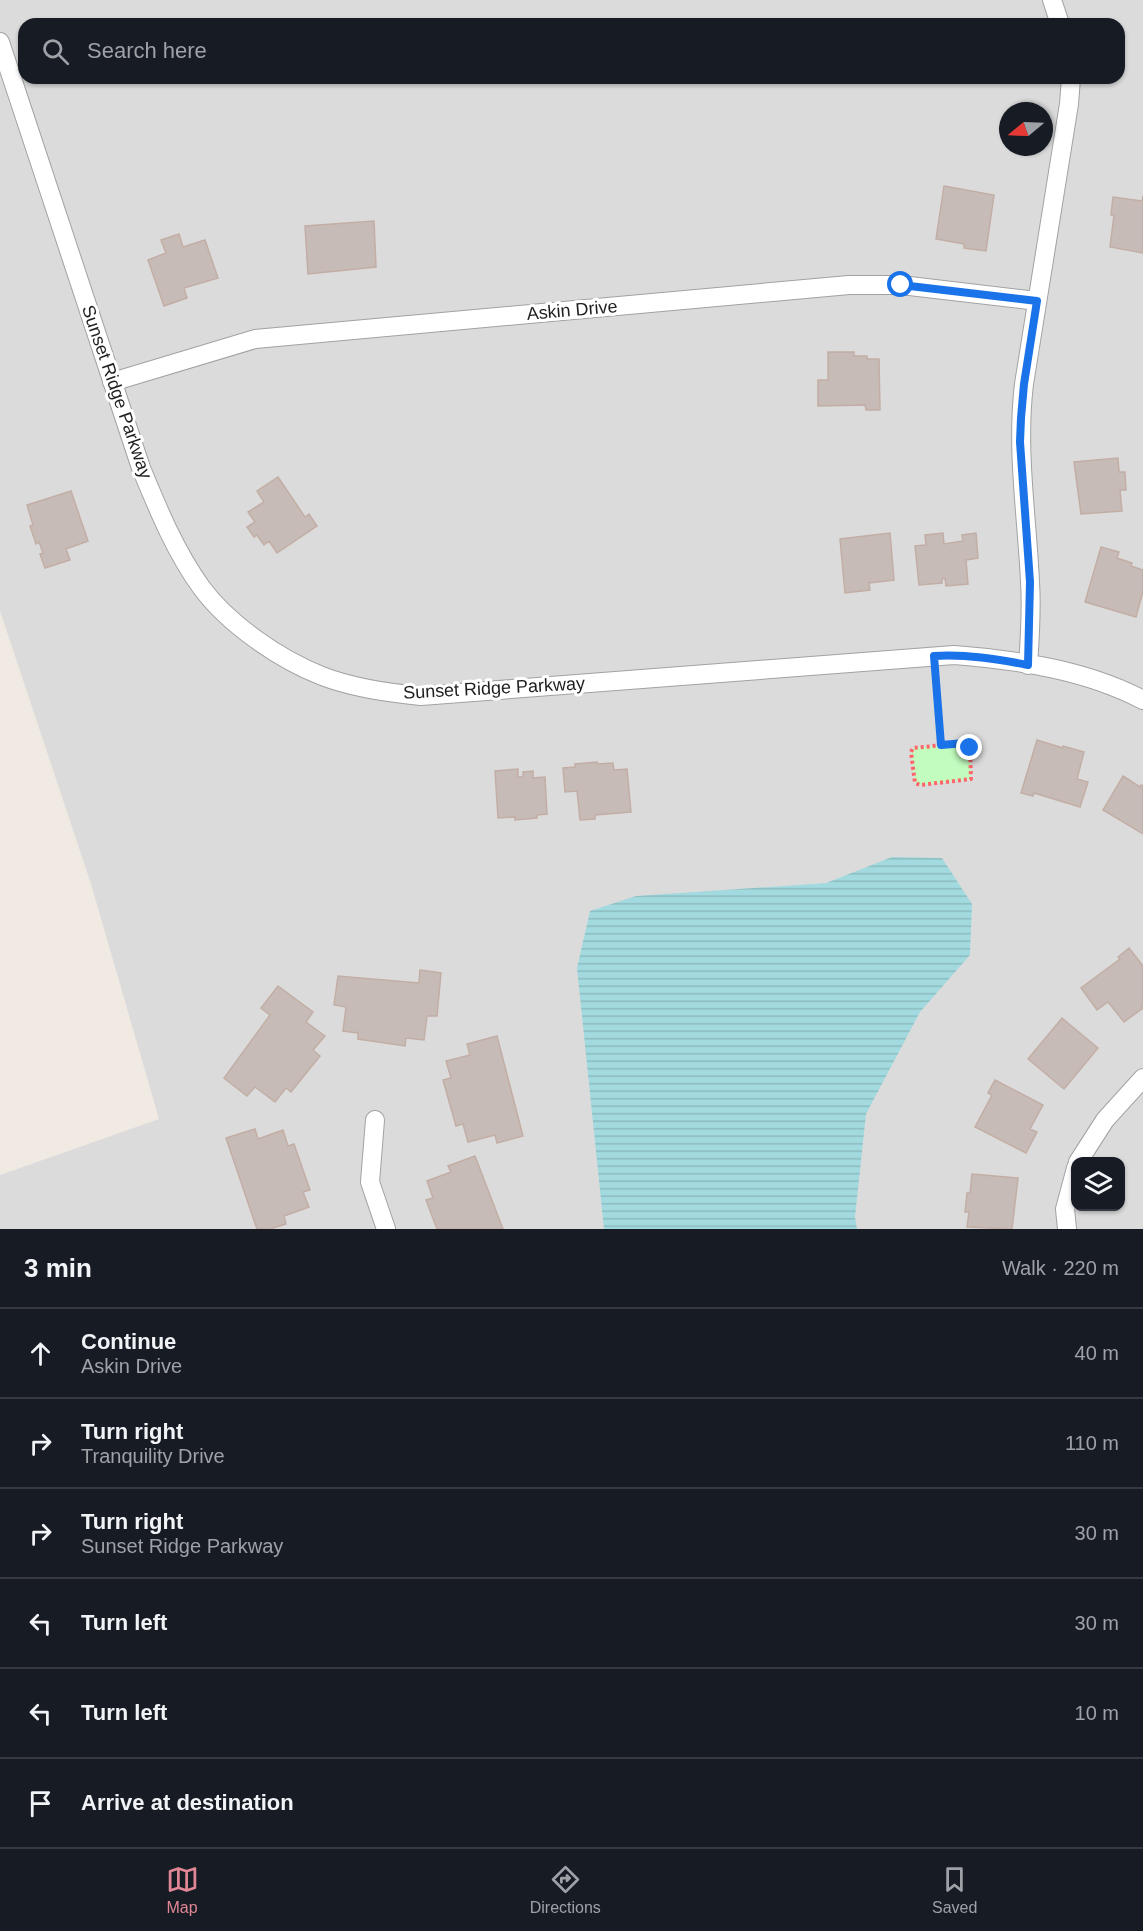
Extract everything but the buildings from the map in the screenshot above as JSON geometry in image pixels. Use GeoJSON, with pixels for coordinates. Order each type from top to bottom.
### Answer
{"type":"FeatureCollection","features":[{"type":"Feature","properties":{"kind":"street"},"geometry":{"type":"LineString","coordinates":[[1052,0],[1058,18]]}},
{"type":"Feature","properties":{"kind":"street","name":"Sunset Ridge Parkway"},"geometry":{"type":"LineString","coordinates":[[0,42],[141,468],[159,511],[179,553],[201,588],[245,631],[294,663],[322,676],[379,691],[421,696],[954,655],[980,657],[1078,674],[1143,700]]}},
{"type":"Feature","properties":{"kind":"street"},"geometry":{"type":"LineString","coordinates":[[1028,665],[1030,582],[1020,442],[1021,418],[1024,384],[1071,84]]}},
{"type":"Feature","properties":{"kind":"street","name":"Askin Drive"},"geometry":{"type":"LineString","coordinates":[[112,382],[255,339],[849,285],[901,285],[1037,301]]}},
{"type":"Feature","properties":{"kind":"street"},"geometry":{"type":"LineString","coordinates":[[1081,1157],[1105,1120],[1143,1078]]}},
{"type":"Feature","properties":{"kind":"street"},"geometry":{"type":"LineString","coordinates":[[375,1120],[370,1182],[386,1229]]}},
{"type":"Feature","properties":{"kind":"street"},"geometry":{"type":"LineString","coordinates":[[1067,1229],[1065,1209],[1071,1187]]}},
{"type":"Feature","properties":{"kind":"path"},"geometry":{"type":"LineString","coordinates":[[934,656],[941,745]]}},
{"type":"Feature","properties":{"kind":"path"},"geometry":{"type":"LineString","coordinates":[[965,743],[968,745],[971,779],[915,783],[911,752],[913,748],[941,745],[965,743]]}},
{"type":"Feature","properties":{"kind":"shaded area"},"geometry":{"type":"Polygon","coordinates":[[[0,0],[1143,0],[1143,1229],[0,1229],[0,1175],[159,1119],[91,884],[0,611],[0,0]]]}},
{"type":"Feature","properties":{"kind":"green space"},"geometry":{"type":"Polygon","coordinates":[[[965,743],[970,749],[971,779],[920,785],[915,783],[911,752],[913,748],[965,743]]]}},
{"type":"Feature","properties":{"kind":"water"},"geometry":{"type":"Polygon","coordinates":[[[892,857],[942,858],[972,904],[970,955],[920,1012],[866,1114],[855,1217],[857,1229],[604,1229],[577,968],[590,911],[636,896],[826,883],[892,857]]]}},
{"type":"Feature","properties":{"kind":"route"},"geometry":{"type":"LineString","coordinates":[[901,285],[1037,301],[1024,384],[1020,442],[1031,607],[1028,665],[980,657],[934,656],[941,745],[965,743],[970,748]]}}]}
